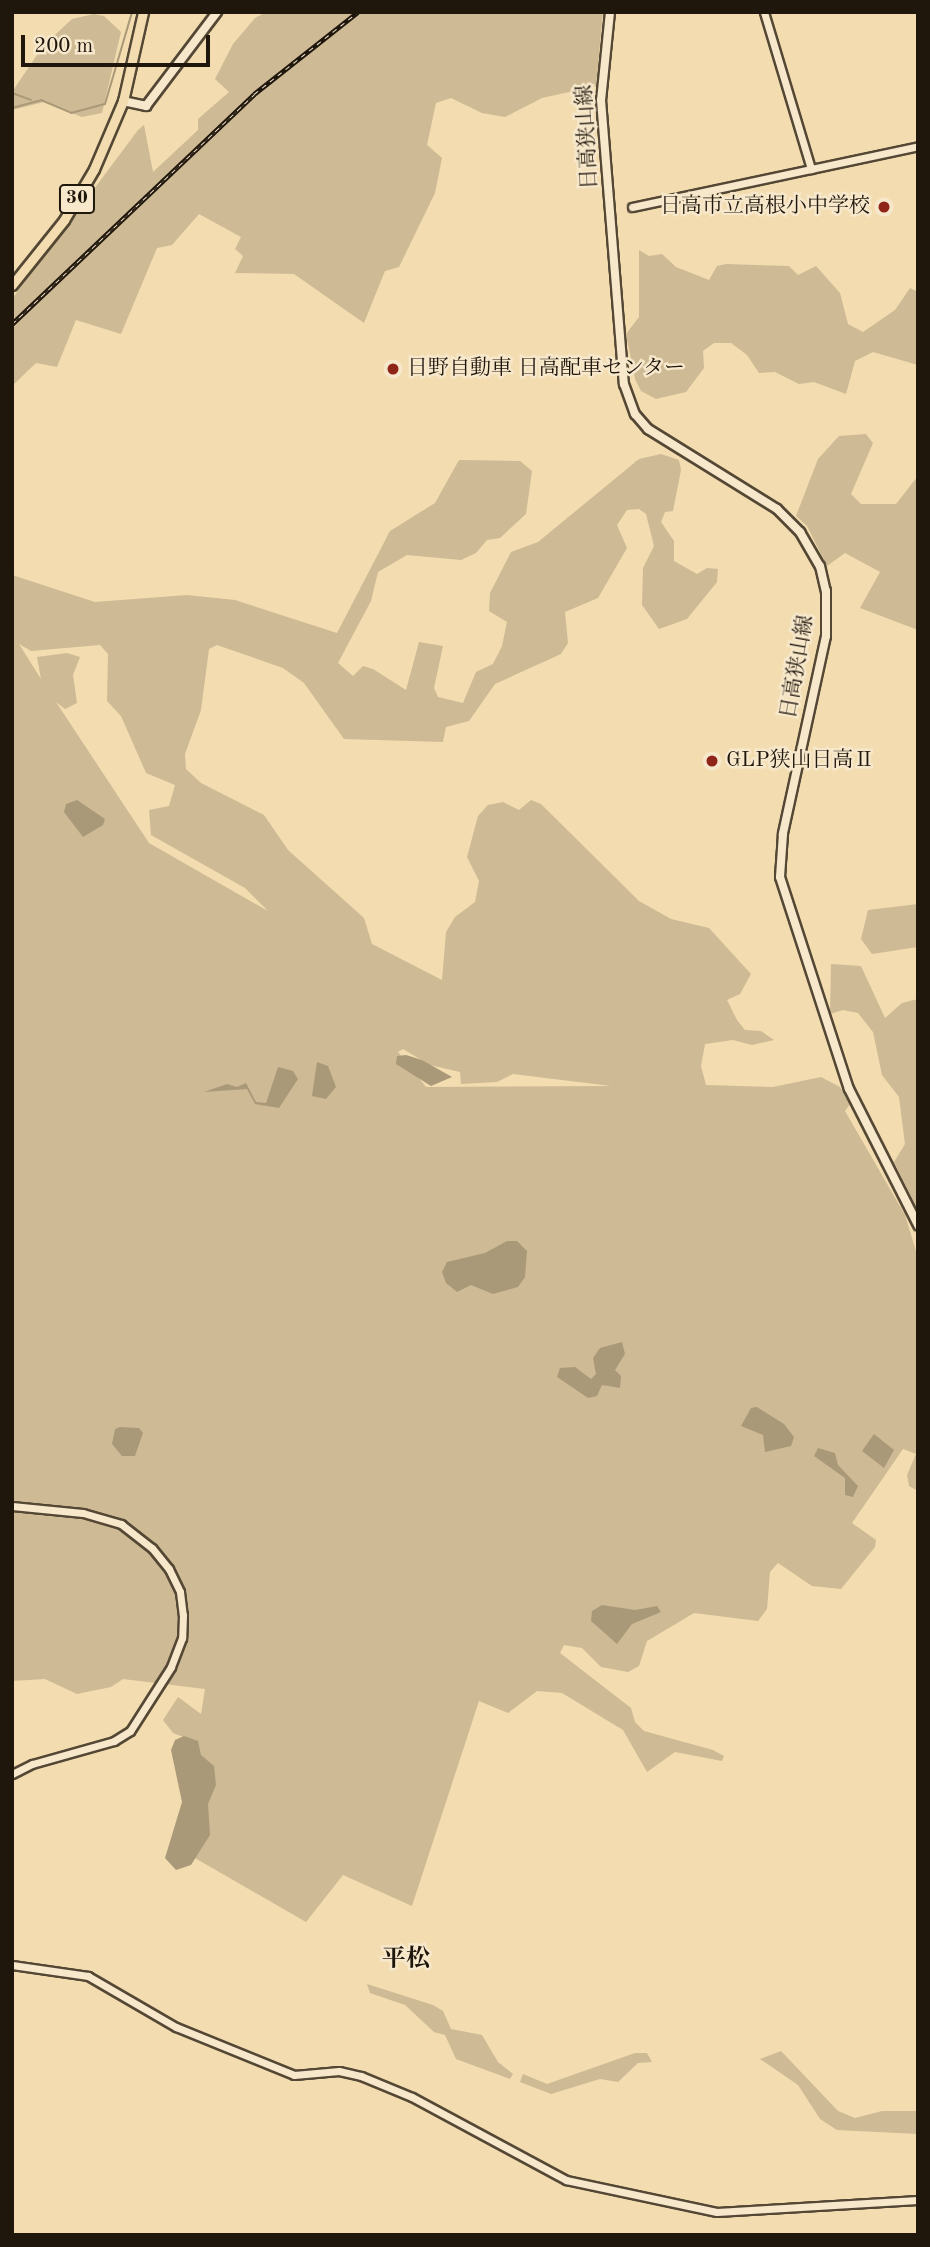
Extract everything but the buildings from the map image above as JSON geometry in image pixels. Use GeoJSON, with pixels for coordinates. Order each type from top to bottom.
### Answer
{"type":"FeatureCollection","features":[{"type":"Feature","properties":{"kind":"main road","name":"30"},"geometry":{"type":"LineString","coordinates":[[12,285],[70,212],[122,101],[143,12]]}},
{"type":"Feature","properties":{"kind":"main road"},"geometry":{"type":"LineString","coordinates":[[122,101],[141,106],[151,102],[217,12]]}},
{"type":"Feature","properties":{"kind":"main road","name":"日高狭山線"},"geometry":{"type":"LineString","coordinates":[[610,12],[601,100],[624,384],[635,414],[648,429],[777,509],[800,532],[820,566],[826,591],[826,636],[783,834],[780,877],[849,1089],[918,1225]]}},
{"type":"Feature","properties":{"kind":"street"},"geometry":{"type":"LineString","coordinates":[[764,12],[811,169]]}},
{"type":"Feature","properties":{"kind":"street"},"geometry":{"type":"LineString","coordinates":[[632,207],[918,146]]}},
{"type":"Feature","properties":{"kind":"street"},"geometry":{"type":"LineString","coordinates":[[12,1506],[83,1513],[121,1524],[152,1548],[169,1569],[180,1592],[183,1615],[181,1638],[170,1667],[130,1731],[114,1741],[32,1764],[12,1774]]}},
{"type":"Feature","properties":{"kind":"street"},"geometry":{"type":"LineString","coordinates":[[12,1965],[88,1976],[176,2027],[294,2075],[339,2071],[361,2076],[412,2097],[566,2180],[717,2211],[918,2200]]}},
{"type":"Feature","properties":{"kind":"shaded area"},"geometry":{"type":"Polygon","coordinates":[[[266,12],[603,12],[596,86],[542,98],[505,117],[482,113],[451,98],[436,103],[427,145],[442,158],[435,193],[399,267],[385,271],[364,323],[294,274],[235,273],[243,256],[235,249],[241,237],[199,214],[172,245],[157,248],[121,334],[76,320],[57,367],[36,363],[12,386],[12,299],[138,130],[144,125],[153,172],[198,130],[198,119],[229,92],[215,79],[233,44],[255,18],[266,12]]]}},
{"type":"Feature","properties":{"kind":"shaded area"},"geometry":{"type":"Polygon","coordinates":[[[94,14],[104,16],[121,32],[102,113],[82,117],[44,102],[12,110],[12,92],[43,46],[72,19],[94,14]]]}},
{"type":"Feature","properties":{"kind":"shaded area"},"geometry":{"type":"Polygon","coordinates":[[[639,250],[649,256],[662,254],[676,267],[709,280],[717,266],[726,264],[789,266],[798,275],[816,266],[840,293],[848,324],[863,332],[895,310],[910,288],[918,292],[918,365],[873,352],[855,361],[846,394],[814,382],[799,384],[775,372],[759,373],[747,355],[731,343],[714,343],[703,351],[704,368],[686,392],[656,399],[641,391],[635,379],[626,334],[639,317],[639,250]]]}},
{"type":"Feature","properties":{"kind":"shaded area"},"geometry":{"type":"Polygon","coordinates":[[[866,434],[873,443],[851,494],[861,504],[896,504],[918,476],[918,630],[860,608],[880,572],[845,553],[827,566],[807,526],[796,516],[818,459],[839,436],[866,434]]]}},
{"type":"Feature","properties":{"kind":"shaded area"},"geometry":{"type":"Polygon","coordinates":[[[661,454],[679,460],[681,470],[673,511],[665,512],[661,522],[674,541],[674,561],[697,574],[707,568],[718,569],[717,582],[687,619],[659,629],[642,605],[643,568],[654,546],[646,514],[639,509],[627,510],[617,525],[627,548],[598,598],[565,612],[568,643],[561,654],[495,684],[469,721],[446,727],[443,742],[344,739],[304,683],[283,668],[217,645],[209,649],[201,710],[185,754],[186,769],[201,783],[264,815],[288,850],[364,918],[372,944],[442,980],[446,932],[455,917],[475,902],[479,881],[467,857],[478,816],[488,805],[503,802],[519,810],[531,800],[541,804],[639,901],[671,919],[709,928],[751,974],[740,994],[727,1000],[737,1020],[745,1030],[761,1031],[774,1040],[752,1045],[733,1040],[705,1044],[701,1066],[706,1085],[773,1087],[821,1077],[840,1087],[850,1104],[845,1111],[905,1215],[918,1258],[918,1491],[909,1486],[907,1475],[916,1454],[903,1449],[852,1523],[876,1540],[875,1547],[841,1589],[812,1586],[778,1563],[770,1572],[767,1609],[758,1621],[694,1613],[647,1641],[639,1666],[628,1672],[601,1667],[582,1648],[564,1645],[560,1653],[631,1708],[635,1722],[644,1731],[713,1750],[724,1756],[722,1761],[675,1752],[647,1772],[623,1730],[562,1693],[537,1691],[508,1713],[479,1701],[412,1906],[343,1875],[306,1922],[188,1854],[197,1742],[173,1733],[163,1720],[178,1697],[201,1714],[205,1689],[123,1679],[111,1687],[77,1694],[45,1679],[12,1681],[12,575],[95,602],[187,595],[235,600],[337,633],[390,531],[435,503],[459,460],[520,461],[532,471],[526,514],[500,538],[487,540],[476,553],[461,560],[407,555],[378,572],[371,601],[338,663],[353,676],[363,666],[373,669],[406,690],[419,642],[443,646],[434,688],[438,697],[463,703],[476,672],[493,664],[502,646],[507,622],[489,611],[490,593],[511,552],[538,542],[639,459],[661,454]],[[19,644],[41,679],[37,657],[67,653],[80,657],[73,675],[77,703],[65,709],[56,702],[149,843],[268,911],[245,888],[151,835],[149,810],[169,806],[175,785],[146,773],[121,716],[107,701],[108,654],[100,645],[31,651],[19,644]],[[403,1049],[398,1052],[426,1087],[611,1086],[513,1074],[497,1082],[461,1084],[460,1072],[430,1065],[403,1049]]]}},
{"type":"Feature","properties":{"kind":"shaded area"},"geometry":{"type":"Polygon","coordinates":[[[77,800],[105,819],[103,825],[83,837],[64,812],[66,804],[77,800]]]}},
{"type":"Feature","properties":{"kind":"shaded area"},"geometry":{"type":"Polygon","coordinates":[[[918,904],[918,947],[872,954],[861,939],[868,910],[918,904]]]}},
{"type":"Feature","properties":{"kind":"shaded area"},"geometry":{"type":"Polygon","coordinates":[[[831,964],[861,966],[885,1018],[902,1003],[918,999],[918,1210],[894,1162],[905,1144],[899,1097],[882,1075],[873,1032],[858,1013],[843,1010],[830,1014],[831,964]]]}},
{"type":"Feature","properties":{"kind":"shaded area"},"geometry":{"type":"Polygon","coordinates":[[[406,1055],[422,1060],[452,1077],[431,1086],[396,1064],[397,1056],[406,1055]]]}},
{"type":"Feature","properties":{"kind":"shaded area"},"geometry":{"type":"Polygon","coordinates":[[[317,1062],[328,1066],[336,1087],[326,1099],[312,1096],[317,1062]]]}},
{"type":"Feature","properties":{"kind":"shaded area"},"geometry":{"type":"Polygon","coordinates":[[[278,1067],[293,1071],[298,1079],[279,1108],[255,1104],[247,1089],[204,1092],[227,1084],[237,1087],[246,1083],[256,1102],[266,1103],[278,1067]]]}},
{"type":"Feature","properties":{"kind":"shaded area"},"geometry":{"type":"Polygon","coordinates":[[[507,1241],[517,1241],[527,1251],[525,1277],[518,1287],[493,1294],[471,1285],[457,1292],[446,1283],[442,1272],[447,1262],[485,1253],[507,1241]]]}},
{"type":"Feature","properties":{"kind":"shaded area"},"geometry":{"type":"Polygon","coordinates":[[[622,1342],[625,1354],[615,1370],[621,1376],[620,1388],[602,1385],[597,1396],[588,1398],[557,1377],[560,1368],[575,1367],[591,1379],[596,1374],[593,1358],[600,1348],[622,1342]]]}},
{"type":"Feature","properties":{"kind":"shaded area"},"geometry":{"type":"Polygon","coordinates":[[[757,1407],[784,1424],[794,1437],[791,1446],[765,1452],[763,1435],[741,1426],[751,1408],[757,1407]]]}},
{"type":"Feature","properties":{"kind":"shaded area"},"geometry":{"type":"Polygon","coordinates":[[[139,1428],[143,1433],[135,1456],[122,1456],[112,1444],[115,1429],[139,1428]]]}},
{"type":"Feature","properties":{"kind":"shaded area"},"geometry":{"type":"Polygon","coordinates":[[[874,1434],[894,1450],[884,1468],[862,1451],[874,1434]]]}},
{"type":"Feature","properties":{"kind":"shaded area"},"geometry":{"type":"Polygon","coordinates":[[[818,1448],[835,1453],[838,1465],[858,1486],[853,1497],[845,1495],[845,1478],[814,1456],[818,1448]]]}},
{"type":"Feature","properties":{"kind":"shaded area"},"geometry":{"type":"Polygon","coordinates":[[[602,1605],[635,1610],[657,1606],[661,1612],[632,1624],[617,1644],[591,1621],[592,1611],[602,1605]]]}},
{"type":"Feature","properties":{"kind":"shaded area"},"geometry":{"type":"Polygon","coordinates":[[[184,1736],[198,1741],[201,1755],[214,1766],[216,1785],[208,1804],[210,1835],[191,1865],[176,1870],[165,1858],[182,1802],[171,1750],[175,1740],[184,1736]]]}},
{"type":"Feature","properties":{"kind":"shaded area"},"geometry":{"type":"Polygon","coordinates":[[[367,1984],[433,2005],[443,2011],[451,2029],[482,2035],[498,2062],[513,2074],[510,2079],[456,2059],[445,2035],[434,2032],[405,2005],[370,1993],[367,1984]]]}},
{"type":"Feature","properties":{"kind":"shaded area"},"geometry":{"type":"Polygon","coordinates":[[[781,2051],[838,2111],[855,2118],[882,2111],[918,2111],[918,2134],[837,2130],[820,2119],[798,2085],[760,2059],[781,2051]]]}},
{"type":"Feature","properties":{"kind":"shaded area"},"geometry":{"type":"Polygon","coordinates":[[[635,2053],[647,2053],[652,2062],[638,2063],[618,2082],[600,2079],[551,2094],[520,2082],[523,2074],[547,2084],[635,2053]]]}},
{"type":"Feature","properties":{"kind":"waterway"},"geometry":{"type":"LineString","coordinates":[[12,108],[41,100],[71,113],[105,104],[132,12]]}},
{"type":"Feature","properties":{"kind":"waterway"},"geometry":{"type":"LineString","coordinates":[[12,93],[31,100]]}},
{"type":"Feature","properties":{"kind":"railway"},"geometry":{"type":"LineString","coordinates":[[12,324],[254,94],[358,12]]}},
{"type":"Feature","properties":{"kind":"place","name":"日高市立高根小中学校"},"geometry":{"type":"Point","coordinates":[884,207]}},
{"type":"Feature","properties":{"kind":"place","name":"日野自動車 日高配車センター"},"geometry":{"type":"Point","coordinates":[393,369]}},
{"type":"Feature","properties":{"kind":"place","name":"GLP狭山日高Ⅱ"},"geometry":{"type":"Point","coordinates":[712,761]}},
{"type":"Feature","properties":{"kind":"district","name":"平松"},"geometry":{"type":"Point","coordinates":[406,1961]}}]}
